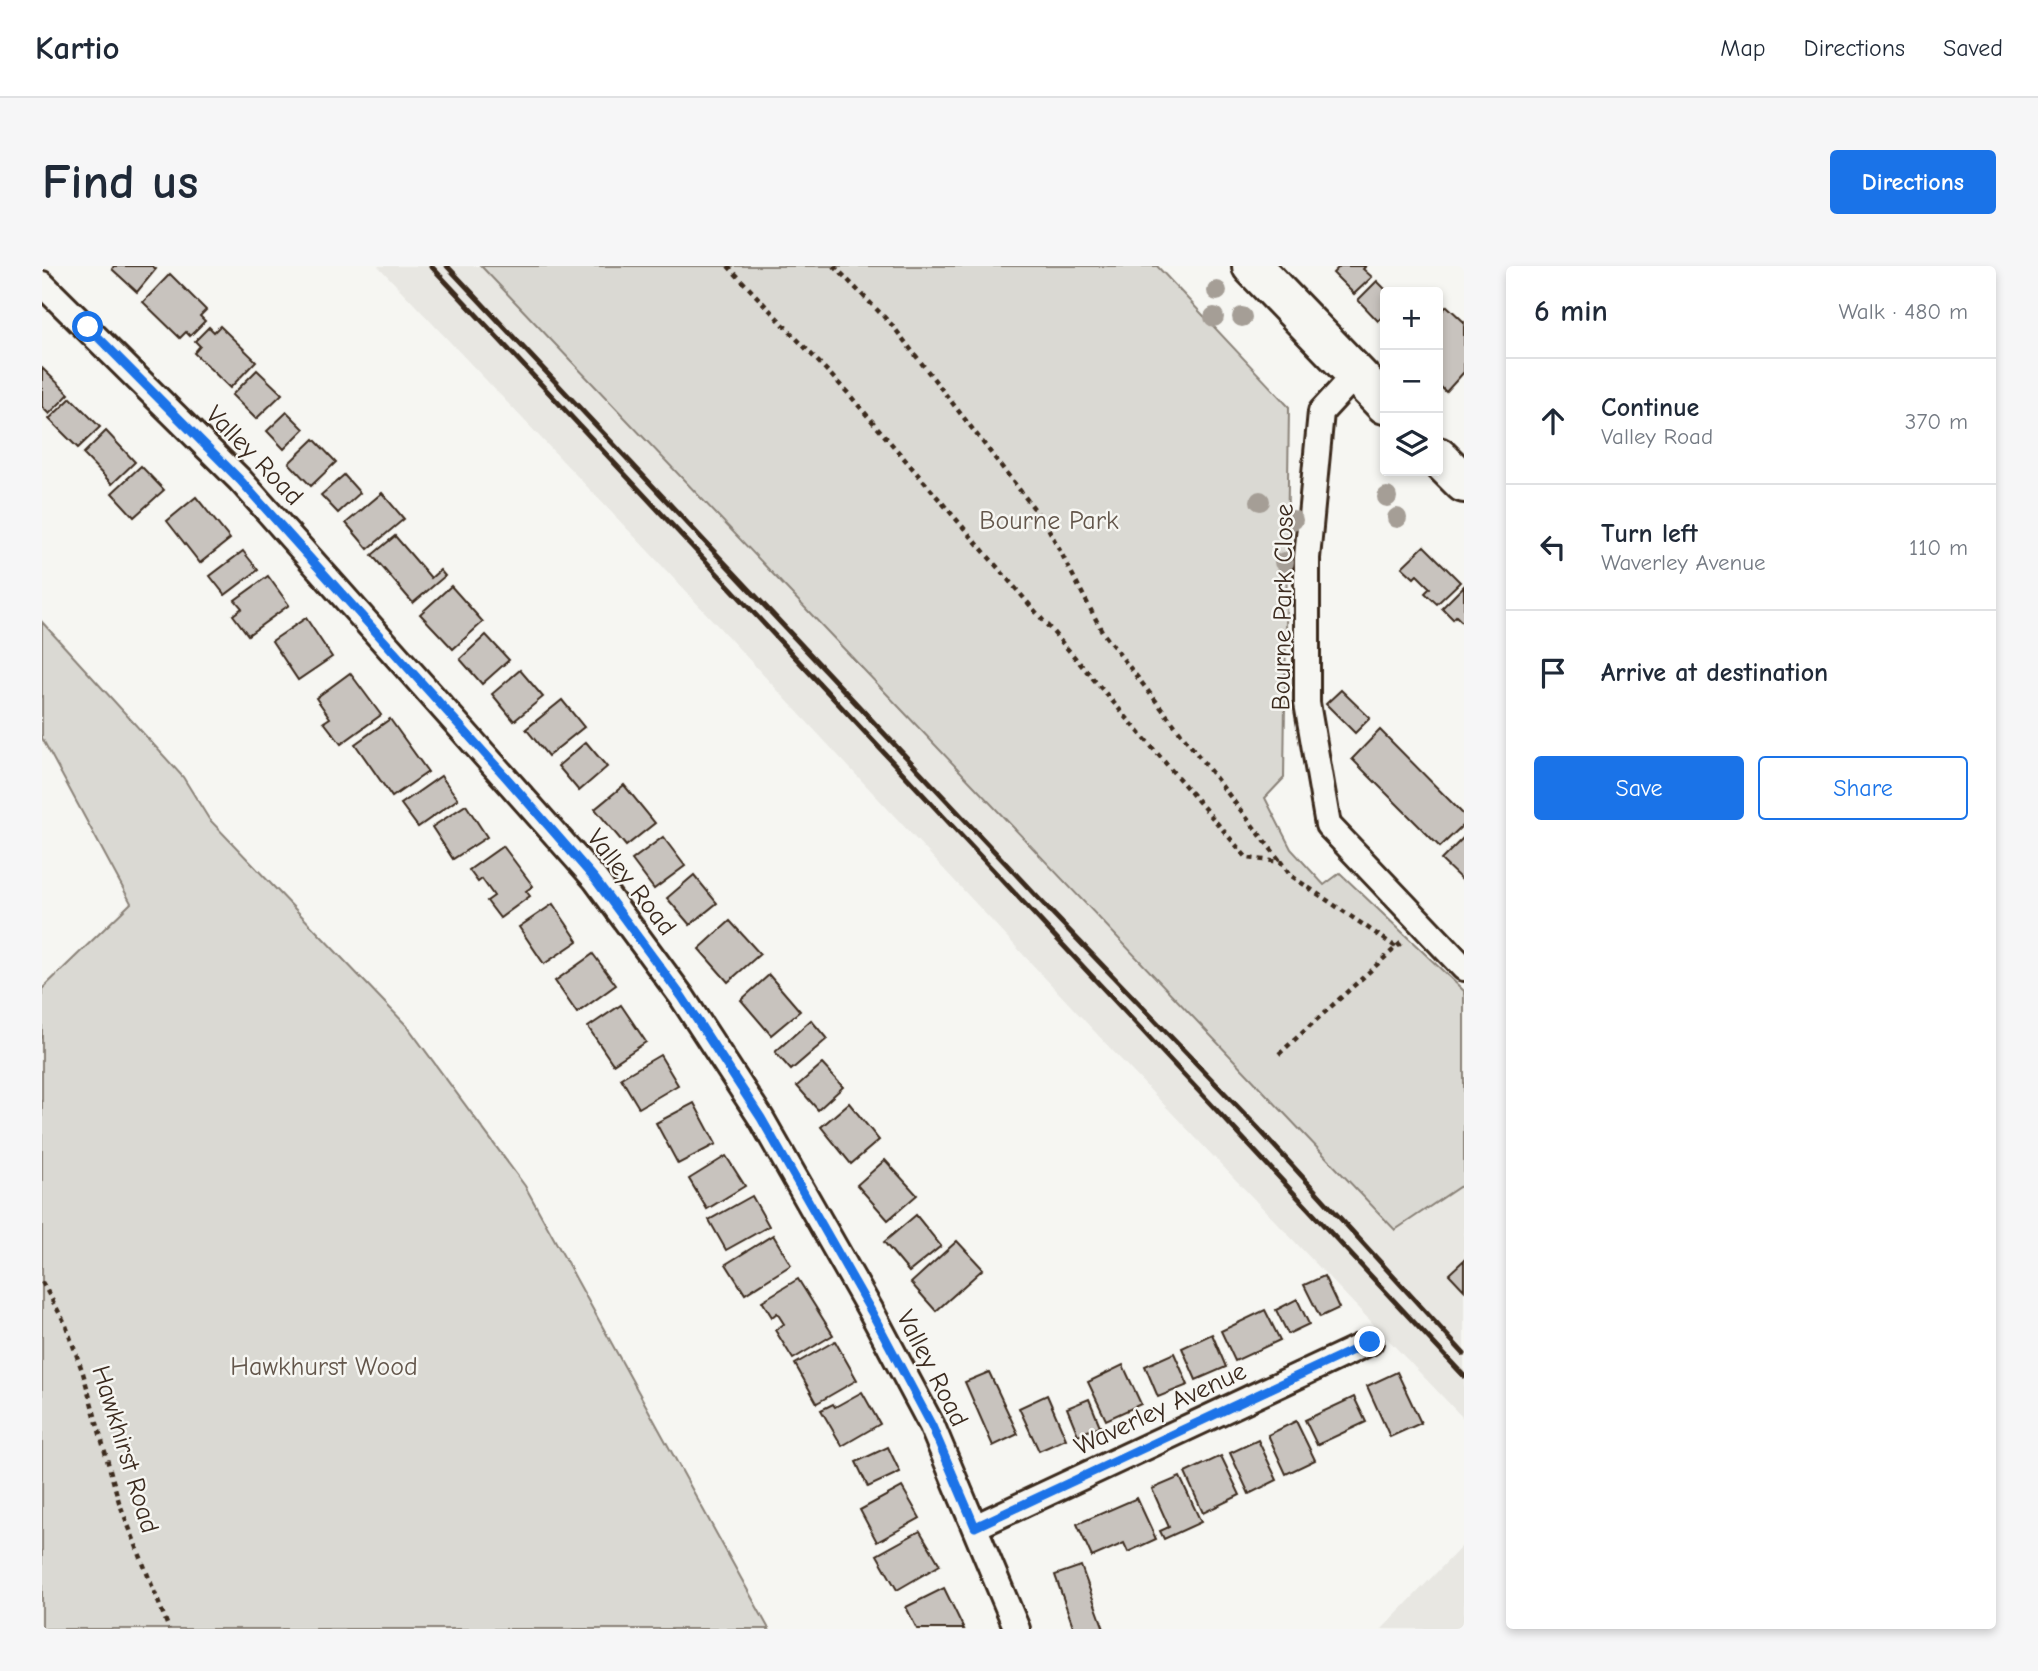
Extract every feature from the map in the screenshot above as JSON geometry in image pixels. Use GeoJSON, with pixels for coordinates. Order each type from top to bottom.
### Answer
{"type":"FeatureCollection","features":[{"type":"Feature","properties":{"kind":"highway"},"geometry":{"type":"LineString","coordinates":[[1252,266],[1380,399]]}},
{"type":"Feature","properties":{"kind":"highway"},"geometry":{"type":"LineString","coordinates":[[1443,462],[1464,483]]}},
{"type":"Feature","properties":{"kind":"street","name":"Valley Road"},"geometry":{"type":"LineString","coordinates":[[42,284],[240,480],[595,879],[682,997],[768,1130],[926,1414],[1017,1629]]}},
{"type":"Feature","properties":{"kind":"street","name":"Bourne Park Close"},"geometry":{"type":"LineString","coordinates":[[1356,374],[1321,412],[1307,558],[1307,703],[1328,825],[1464,968]]}},
{"type":"Feature","properties":{"kind":"street","name":"Waverley Avenue"},"geometry":{"type":"LineString","coordinates":[[975,1527],[1370,1342]]}},
{"type":"Feature","properties":{"kind":"path"},"geometry":{"type":"LineString","coordinates":[[728,266],[847,392],[1247,858],[1281,862]]}},
{"type":"Feature","properties":{"kind":"path"},"geometry":{"type":"LineString","coordinates":[[834,266],[892,325],[1046,524],[1103,633],[1290,875],[1396,947]]}},
{"type":"Feature","properties":{"kind":"path"},"geometry":{"type":"LineString","coordinates":[[1279,1054],[1422,924]]}},
{"type":"Feature","properties":{"kind":"path","name":"Hawkhirst Road"},"geometry":{"type":"LineString","coordinates":[[42,1282],[65,1324],[83,1373],[119,1502],[169,1629]]}},
{"type":"Feature","properties":{"kind":"shaded area"},"geometry":{"type":"Polygon","coordinates":[[[378,266],[481,266],[1394,1230],[1464,1186],[1464,1419],[1110,1048],[650,553],[378,266]]]}},
{"type":"Feature","properties":{"kind":"shaded area"},"geometry":{"type":"Polygon","coordinates":[[[1464,1544],[1464,1629],[1382,1629],[1464,1544]]]}},
{"type":"Feature","properties":{"kind":"green space","name":"Bourne Park"},"geometry":{"type":"Polygon","coordinates":[[[481,266],[1157,266],[1289,407],[1284,778],[1265,798],[1291,849],[1324,885],[1340,873],[1464,991],[1464,1186],[1395,1230],[481,266]]]}},
{"type":"Feature","properties":{"kind":"green space","name":"Hawkhurst Wood"},"geometry":{"type":"Polygon","coordinates":[[[42,622],[183,777],[209,819],[407,1026],[525,1186],[769,1629],[42,1629],[42,989],[131,903],[42,738],[42,622]]]}},
{"type":"Feature","properties":{"kind":"building"},"geometry":{"type":"Polygon","coordinates":[[[114,266],[152,266],[156,269],[137,292],[112,269],[114,266]]]}},
{"type":"Feature","properties":{"kind":"building"},"geometry":{"type":"Polygon","coordinates":[[[1340,266],[1366,266],[1363,269],[1372,277],[1354,294],[1333,273],[1340,266]]]}},
{"type":"Feature","properties":{"kind":"building"},"geometry":{"type":"Polygon","coordinates":[[[170,274],[206,310],[200,316],[205,321],[190,336],[186,332],[180,338],[143,302],[170,274]]]}},
{"type":"Feature","properties":{"kind":"building"},"geometry":{"type":"Polygon","coordinates":[[[1377,281],[1383,287],[1380,287],[1380,319],[1378,321],[1358,300],[1377,281]]]}},
{"type":"Feature","properties":{"kind":"building"},"geometry":{"type":"Polygon","coordinates":[[[1447,306],[1464,322],[1464,372],[1446,392],[1443,389],[1443,310],[1447,306]]]}},
{"type":"Feature","properties":{"kind":"building"},"geometry":{"type":"Polygon","coordinates":[[[220,326],[256,361],[230,388],[194,353],[200,346],[195,341],[209,327],[214,332],[220,326]]]}},
{"type":"Feature","properties":{"kind":"building"},"geometry":{"type":"Polygon","coordinates":[[[42,368],[69,394],[49,414],[42,407],[42,368]]]}},
{"type":"Feature","properties":{"kind":"building"},"geometry":{"type":"Polygon","coordinates":[[[257,370],[282,394],[256,419],[232,395],[257,370]]]}},
{"type":"Feature","properties":{"kind":"building"},"geometry":{"type":"Polygon","coordinates":[[[71,398],[100,427],[78,448],[49,419],[71,398]]]}},
{"type":"Feature","properties":{"kind":"building"},"geometry":{"type":"Polygon","coordinates":[[[287,412],[304,429],[284,449],[267,431],[287,412]]]}},
{"type":"Feature","properties":{"kind":"building"},"geometry":{"type":"Polygon","coordinates":[[[106,431],[135,462],[112,484],[83,454],[106,431]]]}},
{"type":"Feature","properties":{"kind":"building"},"geometry":{"type":"Polygon","coordinates":[[[314,439],[336,462],[311,486],[289,463],[314,439]]]}},
{"type":"Feature","properties":{"kind":"building"},"geometry":{"type":"Polygon","coordinates":[[[141,466],[164,490],[134,517],[112,493],[141,466]]]}},
{"type":"Feature","properties":{"kind":"building"},"geometry":{"type":"Polygon","coordinates":[[[344,475],[360,493],[338,513],[321,495],[344,475]]]}},
{"type":"Feature","properties":{"kind":"building"},"geometry":{"type":"Polygon","coordinates":[[[382,493],[404,519],[368,549],[346,523],[382,493]]]}},
{"type":"Feature","properties":{"kind":"building"},"geometry":{"type":"Polygon","coordinates":[[[196,497],[230,539],[200,563],[167,521],[196,497]]]}},
{"type":"Feature","properties":{"kind":"building"},"geometry":{"type":"Polygon","coordinates":[[[395,536],[431,578],[440,570],[445,576],[413,603],[372,555],[395,536]]]}},
{"type":"Feature","properties":{"kind":"building"},"geometry":{"type":"Polygon","coordinates":[[[1424,546],[1460,582],[1437,604],[1425,593],[1430,588],[1417,575],[1414,578],[1402,567],[1424,546]]]}},
{"type":"Feature","properties":{"kind":"building"},"geometry":{"type":"Polygon","coordinates":[[[243,551],[258,570],[225,595],[210,576],[243,551]]]}},
{"type":"Feature","properties":{"kind":"building"},"geometry":{"type":"Polygon","coordinates":[[[268,576],[289,605],[248,635],[233,615],[242,608],[235,600],[268,576]]]}},
{"type":"Feature","properties":{"kind":"building"},"geometry":{"type":"Polygon","coordinates":[[[451,586],[483,622],[453,649],[420,614],[451,586]]]}},
{"type":"Feature","properties":{"kind":"building"},"geometry":{"type":"Polygon","coordinates":[[[1464,586],[1464,624],[1456,616],[1453,619],[1442,608],[1464,586]]]}},
{"type":"Feature","properties":{"kind":"building"},"geometry":{"type":"Polygon","coordinates":[[[306,618],[332,657],[298,680],[272,641],[306,618]]]}},
{"type":"Feature","properties":{"kind":"building"},"geometry":{"type":"Polygon","coordinates":[[[486,635],[509,660],[482,684],[460,659],[486,635]]]}},
{"type":"Feature","properties":{"kind":"building"},"geometry":{"type":"Polygon","coordinates":[[[520,670],[543,697],[514,721],[492,694],[520,670]]]}},
{"type":"Feature","properties":{"kind":"building"},"geometry":{"type":"Polygon","coordinates":[[[350,673],[381,715],[341,744],[324,722],[330,718],[316,698],[350,673]]]}},
{"type":"Feature","properties":{"kind":"building"},"geometry":{"type":"Polygon","coordinates":[[[1341,690],[1370,718],[1355,733],[1326,704],[1341,690]]]}},
{"type":"Feature","properties":{"kind":"building"},"geometry":{"type":"Polygon","coordinates":[[[562,700],[584,727],[548,756],[526,729],[562,700]]]}},
{"type":"Feature","properties":{"kind":"building"},"geometry":{"type":"Polygon","coordinates":[[[390,719],[428,772],[392,797],[355,744],[390,719]]]}},
{"type":"Feature","properties":{"kind":"building"},"geometry":{"type":"Polygon","coordinates":[[[1380,730],[1464,815],[1464,824],[1440,847],[1352,759],[1380,730]]]}},
{"type":"Feature","properties":{"kind":"building"},"geometry":{"type":"Polygon","coordinates":[[[586,742],[607,767],[579,791],[558,766],[586,742]]]}},
{"type":"Feature","properties":{"kind":"building"},"geometry":{"type":"Polygon","coordinates":[[[441,776],[458,799],[418,827],[401,804],[441,776]]]}},
{"type":"Feature","properties":{"kind":"building"},"geometry":{"type":"Polygon","coordinates":[[[624,785],[655,823],[626,846],[595,809],[624,785]]]}},
{"type":"Feature","properties":{"kind":"building"},"geometry":{"type":"Polygon","coordinates":[[[466,805],[487,837],[453,859],[432,827],[466,805]]]}},
{"type":"Feature","properties":{"kind":"building"},"geometry":{"type":"Polygon","coordinates":[[[663,837],[685,866],[654,889],[632,860],[663,837]]]}},
{"type":"Feature","properties":{"kind":"building"},"geometry":{"type":"Polygon","coordinates":[[[1464,837],[1464,882],[1441,860],[1464,837]]]}},
{"type":"Feature","properties":{"kind":"building"},"geometry":{"type":"Polygon","coordinates":[[[503,846],[533,886],[526,891],[530,896],[500,918],[487,901],[494,896],[482,879],[478,882],[469,870],[503,846]]]}},
{"type":"Feature","properties":{"kind":"building"},"geometry":{"type":"Polygon","coordinates":[[[694,875],[717,903],[690,925],[667,898],[694,875]]]}},
{"type":"Feature","properties":{"kind":"building"},"geometry":{"type":"Polygon","coordinates":[[[553,904],[578,941],[544,964],[519,927],[553,904]]]}},
{"type":"Feature","properties":{"kind":"building"},"geometry":{"type":"Polygon","coordinates":[[[730,921],[760,954],[728,982],[699,949],[730,921]]]}},
{"type":"Feature","properties":{"kind":"building"},"geometry":{"type":"Polygon","coordinates":[[[593,954],[616,985],[577,1013],[555,981],[593,954]]]}},
{"type":"Feature","properties":{"kind":"building"},"geometry":{"type":"Polygon","coordinates":[[[769,975],[800,1011],[771,1035],[741,1000],[769,975]]]}},
{"type":"Feature","properties":{"kind":"building"},"geometry":{"type":"Polygon","coordinates":[[[621,1005],[646,1042],[613,1064],[588,1027],[621,1005]]]}},
{"type":"Feature","properties":{"kind":"building"},"geometry":{"type":"Polygon","coordinates":[[[811,1020],[827,1039],[791,1070],[775,1052],[811,1020]]]}},
{"type":"Feature","properties":{"kind":"building"},"geometry":{"type":"Polygon","coordinates":[[[660,1055],[678,1085],[639,1108],[621,1078],[660,1055]]]}},
{"type":"Feature","properties":{"kind":"building"},"geometry":{"type":"Polygon","coordinates":[[[822,1064],[843,1087],[818,1110],[797,1086],[822,1064]]]}},
{"type":"Feature","properties":{"kind":"building"},"geometry":{"type":"Polygon","coordinates":[[[694,1103],[716,1144],[678,1164],[656,1123],[694,1103]]]}},
{"type":"Feature","properties":{"kind":"building"},"geometry":{"type":"Polygon","coordinates":[[[849,1103],[879,1140],[851,1164],[821,1127],[849,1103]]]}},
{"type":"Feature","properties":{"kind":"building"},"geometry":{"type":"Polygon","coordinates":[[[726,1156],[745,1186],[707,1209],[689,1179],[726,1156]]]}},
{"type":"Feature","properties":{"kind":"building"},"geometry":{"type":"Polygon","coordinates":[[[885,1160],[917,1195],[888,1220],[857,1185],[885,1160]]]}},
{"type":"Feature","properties":{"kind":"building"},"geometry":{"type":"Polygon","coordinates":[[[752,1196],[769,1226],[726,1250],[709,1220],[752,1196]]]}},
{"type":"Feature","properties":{"kind":"building"},"geometry":{"type":"Polygon","coordinates":[[[916,1215],[941,1246],[909,1272],[884,1242],[916,1215]]]}},
{"type":"Feature","properties":{"kind":"building"},"geometry":{"type":"Polygon","coordinates":[[[773,1235],[791,1265],[745,1294],[726,1264],[773,1235]]]}},
{"type":"Feature","properties":{"kind":"building"},"geometry":{"type":"Polygon","coordinates":[[[957,1241],[983,1269],[936,1311],[911,1283],[957,1241]]]}},
{"type":"Feature","properties":{"kind":"building"},"geometry":{"type":"Polygon","coordinates":[[[1464,1260],[1464,1290],[1449,1274],[1464,1260]]]}},
{"type":"Feature","properties":{"kind":"building"},"geometry":{"type":"Polygon","coordinates":[[[1324,1276],[1339,1308],[1320,1317],[1304,1285],[1324,1276]]]}},
{"type":"Feature","properties":{"kind":"building"},"geometry":{"type":"Polygon","coordinates":[[[798,1279],[833,1335],[793,1359],[775,1330],[784,1324],[777,1313],[772,1317],[762,1301],[798,1279]]]}},
{"type":"Feature","properties":{"kind":"building"},"geometry":{"type":"Polygon","coordinates":[[[1297,1299],[1309,1324],[1288,1334],[1276,1310],[1297,1299]]]}},
{"type":"Feature","properties":{"kind":"building"},"geometry":{"type":"Polygon","coordinates":[[[1265,1310],[1280,1340],[1235,1361],[1221,1331],[1265,1310]]]}},
{"type":"Feature","properties":{"kind":"building"},"geometry":{"type":"Polygon","coordinates":[[[1212,1334],[1226,1367],[1196,1380],[1182,1348],[1212,1334]]]}},
{"type":"Feature","properties":{"kind":"building"},"geometry":{"type":"Polygon","coordinates":[[[835,1341],[857,1380],[817,1403],[795,1364],[835,1341]]]}},
{"type":"Feature","properties":{"kind":"building"},"geometry":{"type":"Polygon","coordinates":[[[1174,1353],[1188,1385],[1158,1397],[1145,1366],[1174,1353]]]}},
{"type":"Feature","properties":{"kind":"building"},"geometry":{"type":"Polygon","coordinates":[[[1123,1365],[1141,1404],[1106,1420],[1088,1382],[1123,1365]]]}},
{"type":"Feature","properties":{"kind":"building"},"geometry":{"type":"Polygon","coordinates":[[[989,1372],[1018,1434],[993,1446],[965,1382],[989,1372]]]}},
{"type":"Feature","properties":{"kind":"building"},"geometry":{"type":"Polygon","coordinates":[[[1397,1372],[1421,1423],[1390,1437],[1367,1386],[1397,1372]]]}},
{"type":"Feature","properties":{"kind":"building"},"geometry":{"type":"Polygon","coordinates":[[[862,1392],[880,1424],[842,1446],[821,1410],[833,1404],[835,1407],[862,1392]]]}},
{"type":"Feature","properties":{"kind":"building"},"geometry":{"type":"Polygon","coordinates":[[[1047,1395],[1066,1439],[1039,1451],[1019,1408],[1047,1395]]]}},
{"type":"Feature","properties":{"kind":"building"},"geometry":{"type":"Polygon","coordinates":[[[1354,1397],[1366,1422],[1317,1445],[1305,1420],[1354,1397]]]}},
{"type":"Feature","properties":{"kind":"building"},"geometry":{"type":"Polygon","coordinates":[[[1089,1399],[1100,1426],[1078,1435],[1067,1408],[1089,1399]]]}},
{"type":"Feature","properties":{"kind":"building"},"geometry":{"type":"Polygon","coordinates":[[[1296,1421],[1315,1460],[1286,1474],[1268,1435],[1296,1421]]]}},
{"type":"Feature","properties":{"kind":"building"},"geometry":{"type":"Polygon","coordinates":[[[1258,1440],[1277,1480],[1249,1494],[1230,1453],[1258,1440]]]}},
{"type":"Feature","properties":{"kind":"building"},"geometry":{"type":"Polygon","coordinates":[[[888,1447],[900,1472],[868,1487],[856,1462],[888,1447]]]}},
{"type":"Feature","properties":{"kind":"building"},"geometry":{"type":"Polygon","coordinates":[[[1221,1456],[1240,1495],[1203,1513],[1185,1473],[1221,1456]]]}},
{"type":"Feature","properties":{"kind":"building"},"geometry":{"type":"Polygon","coordinates":[[[1180,1477],[1201,1522],[1164,1539],[1160,1531],[1169,1527],[1152,1489],[1180,1477]]]}},
{"type":"Feature","properties":{"kind":"building"},"geometry":{"type":"Polygon","coordinates":[[[902,1487],[920,1518],[877,1542],[860,1510],[902,1487]]]}},
{"type":"Feature","properties":{"kind":"building"},"geometry":{"type":"Polygon","coordinates":[[[1137,1498],[1156,1539],[1128,1552],[1124,1543],[1092,1557],[1077,1524],[1137,1498]]]}},
{"type":"Feature","properties":{"kind":"building"},"geometry":{"type":"Polygon","coordinates":[[[920,1531],[940,1565],[897,1590],[877,1555],[920,1531]]]}},
{"type":"Feature","properties":{"kind":"building"},"geometry":{"type":"Polygon","coordinates":[[[1081,1566],[1104,1629],[1074,1629],[1055,1575],[1081,1566]]]}},
{"type":"Feature","properties":{"kind":"building"},"geometry":{"type":"Polygon","coordinates":[[[944,1588],[964,1629],[917,1629],[906,1607],[944,1588]]]}},
{"type":"Feature","properties":{"kind":"railway"},"geometry":{"type":"LineString","coordinates":[[431,266],[1464,1376]]}},
{"type":"Feature","properties":{"kind":"railway"},"geometry":{"type":"LineString","coordinates":[[447,266],[1039,899],[1258,1128],[1464,1354]]}},
{"type":"Feature","properties":{"kind":"route"},"geometry":{"type":"LineString","coordinates":[[88,327],[240,480],[595,879],[682,997],[761,1118],[871,1311],[932,1426],[975,1527],[1370,1342]]}}]}
